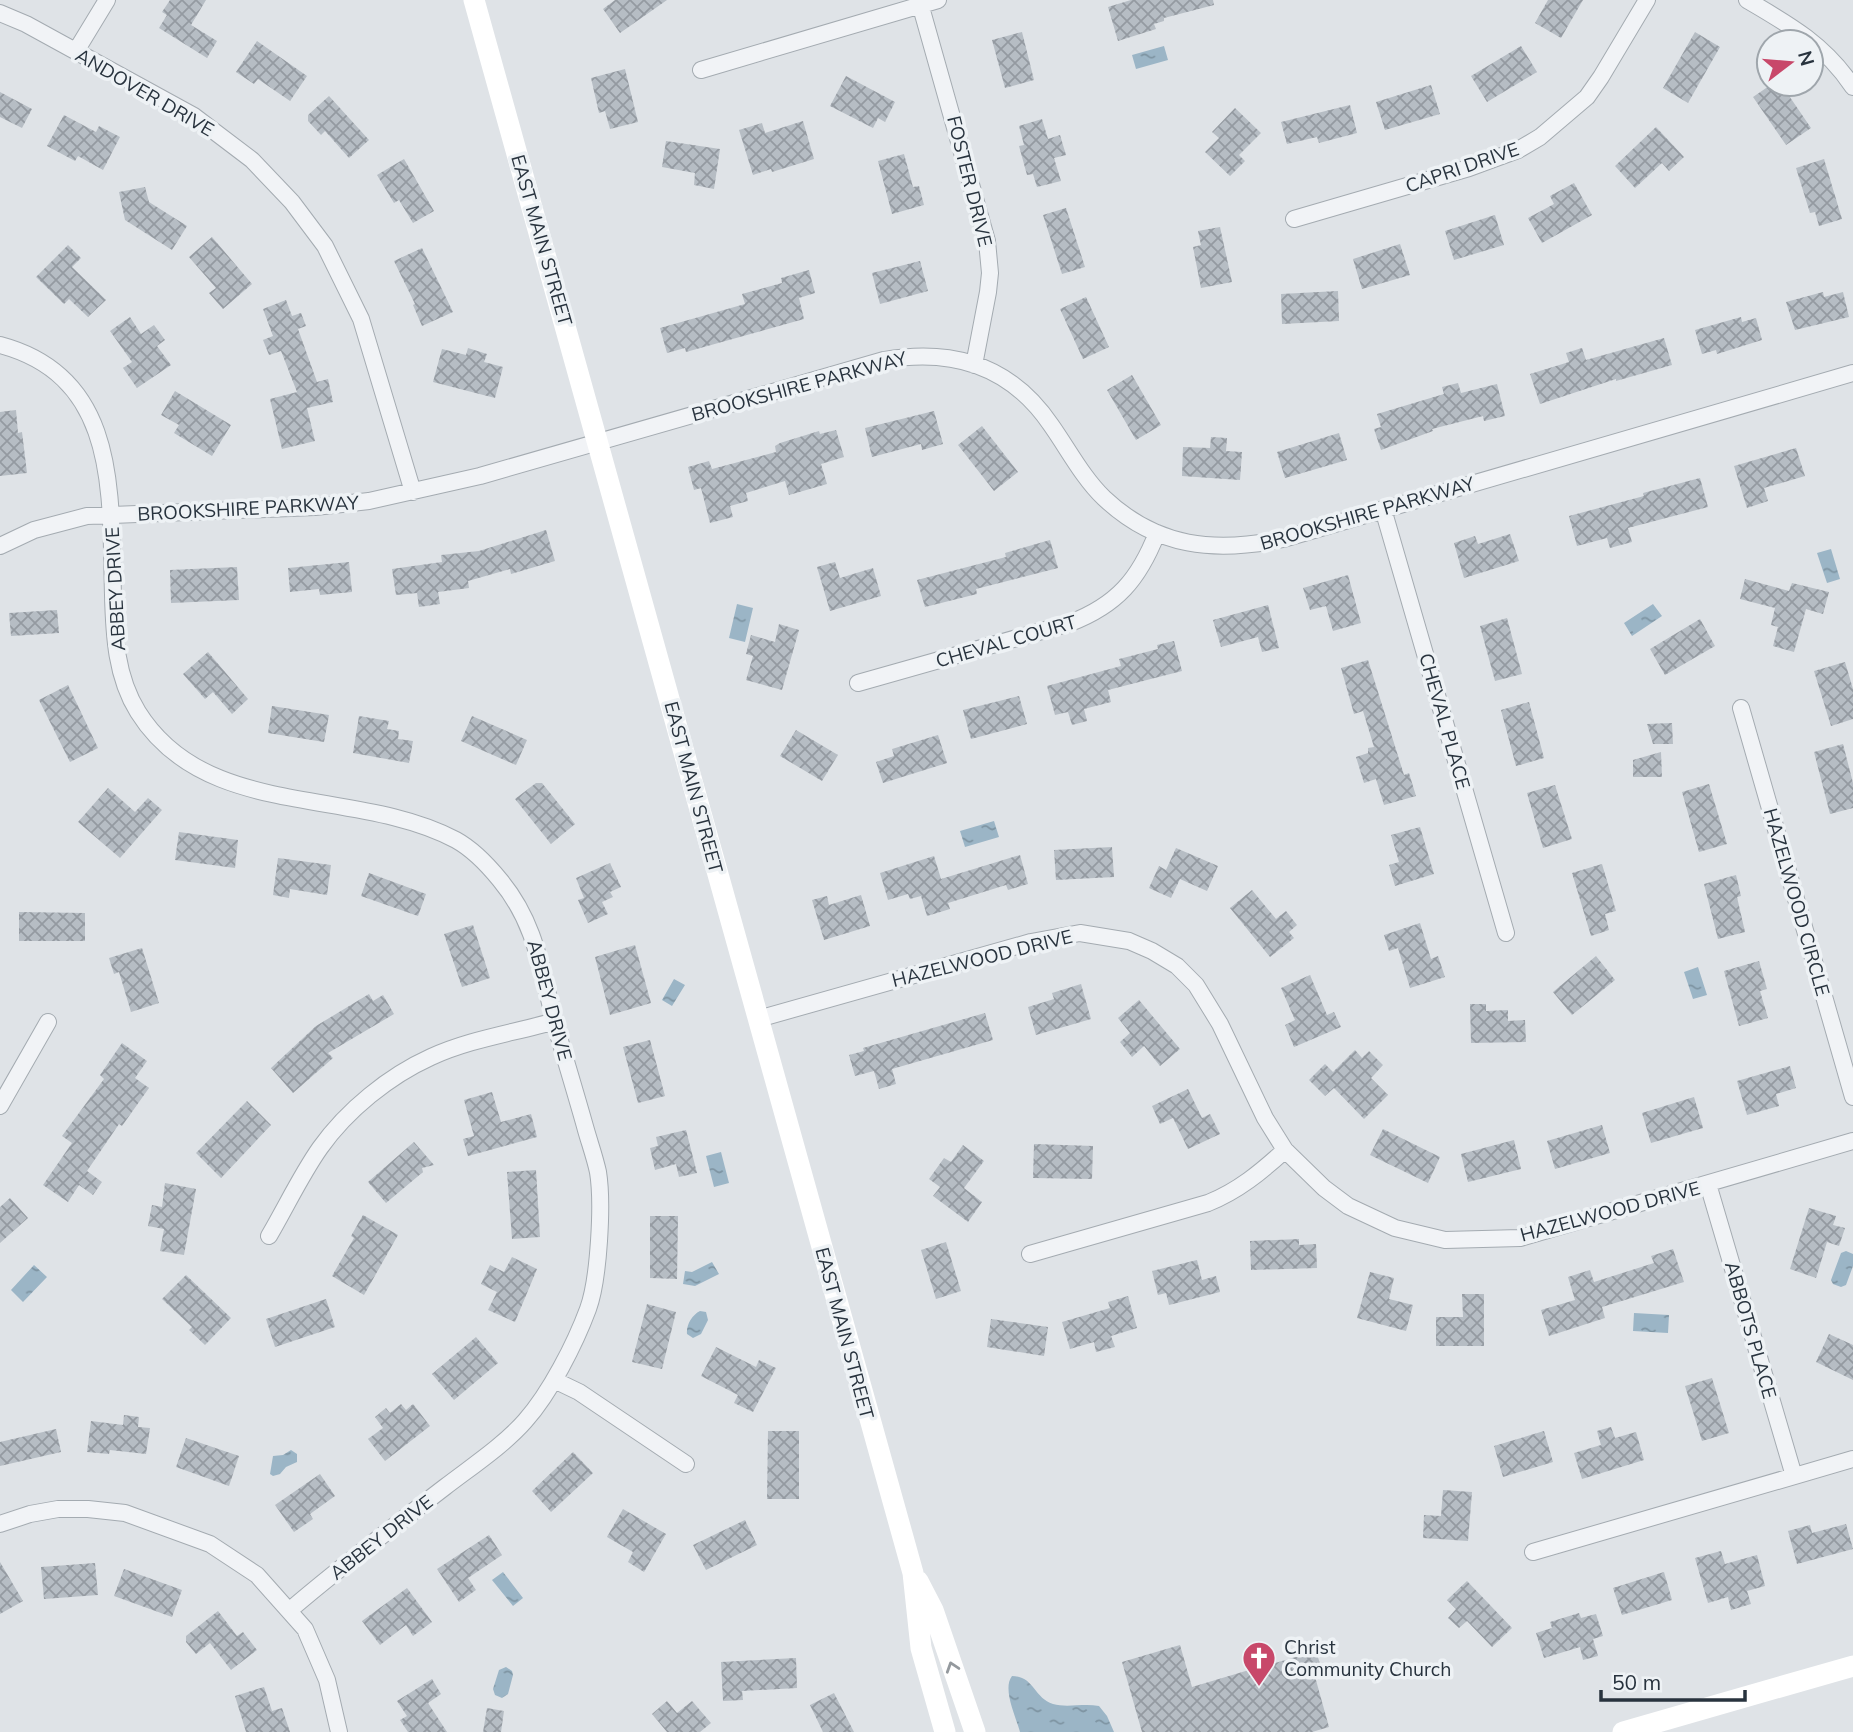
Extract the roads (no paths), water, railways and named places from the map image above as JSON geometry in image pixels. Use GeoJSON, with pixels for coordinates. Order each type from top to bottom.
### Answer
{"type":"FeatureCollection","features":[{"type":"Feature","properties":{"kind":"main road","name":"EAST MAIN STREET"},"geometry":{"type":"LineString","coordinates":[[474,0],[913,1573],[920,1648],[945,1732]]}},
{"type":"Feature","properties":{"kind":"main road","name":"EAST MAIN STREET"},"geometry":{"type":"LineString","coordinates":[[913,1573],[933,1610],[975,1732]]}},
{"type":"Feature","properties":{"kind":"main road"},"geometry":{"type":"LineString","coordinates":[[1623,1732],[1853,1666]]}},
{"type":"Feature","properties":{"kind":"street"},"geometry":{"type":"LineString","coordinates":[[76,51],[107,0]]}},
{"type":"Feature","properties":{"kind":"street"},"geometry":{"type":"LineString","coordinates":[[701,69],[920,2],[938,0]]}},
{"type":"Feature","properties":{"kind":"street","name":"CAPRI DRIVE"},"geometry":{"type":"LineString","coordinates":[[1294,219],[1469,168],[1518,150],[1540,138],[1587,97],[1647,0]]}},
{"type":"Feature","properties":{"kind":"street"},"geometry":{"type":"LineString","coordinates":[[1747,0],[1795,28],[1821,48],[1853,87]]}},
{"type":"Feature","properties":{"kind":"street","name":"FOSTER DRIVE"},"geometry":{"type":"LineString","coordinates":[[920,2],[988,241],[988,292],[974,365]]}},
{"type":"Feature","properties":{"kind":"street","name":"ANDOVER DRIVE"},"geometry":{"type":"LineString","coordinates":[[0,13],[26,24],[194,116],[252,160],[292,202],[325,246],[361,319],[413,492]]}},
{"type":"Feature","properties":{"kind":"street","name":"ABBEY DRIVE"},"geometry":{"type":"LineString","coordinates":[[0,345],[21,350],[52,367],[84,403],[103,450],[111,514],[114,625],[120,672],[136,709],[157,738],[184,762],[228,783],[426,825],[473,850],[487,863],[522,909],[538,952],[598,1172],[600,1233],[589,1305],[554,1380],[524,1422],[290,1609]]}},
{"type":"Feature","properties":{"kind":"street","name":"BROOKSHIRE PARKWAY"},"geometry":{"type":"LineString","coordinates":[[0,546],[34,530],[86,516],[340,505],[413,492],[884,360],[911,355],[962,360],[1002,376],[1027,395],[1102,497],[1122,513],[1157,533],[1179,541],[1219,547],[1252,545],[1283,539],[1853,373]]}},
{"type":"Feature","properties":{"kind":"street","name":"CHEVAL PLACE"},"geometry":{"type":"LineString","coordinates":[[1383,509],[1506,933]]}},
{"type":"Feature","properties":{"kind":"street","name":"CHEVAL COURT"},"geometry":{"type":"LineString","coordinates":[[858,683],[1091,615],[1127,587],[1142,566],[1157,533]]}},
{"type":"Feature","properties":{"kind":"street","name":"HAZELWOOD CIRCLE"},"geometry":{"type":"LineString","coordinates":[[1741,708],[1853,1097]]}},
{"type":"Feature","properties":{"kind":"street","name":"HAZELWOOD DRIVE"},"geometry":{"type":"LineString","coordinates":[[758,1019],[1031,942],[1080,933],[1129,941],[1177,966],[1195,985],[1220,1024],[1265,1118],[1285,1150],[1324,1188],[1348,1206],[1395,1228],[1445,1240],[1520,1238],[1853,1141]]}},
{"type":"Feature","properties":{"kind":"street"},"geometry":{"type":"LineString","coordinates":[[269,1236],[320,1148],[347,1115],[397,1077],[431,1056],[555,1021]]}},
{"type":"Feature","properties":{"kind":"street"},"geometry":{"type":"LineString","coordinates":[[0,1107],[48,1022]]}},
{"type":"Feature","properties":{"kind":"street"},"geometry":{"type":"LineString","coordinates":[[1030,1254],[1208,1203],[1227,1195],[1285,1150]]}},
{"type":"Feature","properties":{"kind":"street","name":"ABBOTS PLACE"},"geometry":{"type":"LineString","coordinates":[[1708,1184],[1794,1476]]}},
{"type":"Feature","properties":{"kind":"street"},"geometry":{"type":"LineString","coordinates":[[554,1380],[579,1392],[686,1464]]}},
{"type":"Feature","properties":{"kind":"street"},"geometry":{"type":"LineString","coordinates":[[1532,1552],[1853,1459]]}},
{"type":"Feature","properties":{"kind":"street"},"geometry":{"type":"LineString","coordinates":[[0,1524],[30,1514],[58,1509],[88,1509],[125,1513],[210,1544],[257,1575],[305,1629],[327,1680],[339,1732]]}},
{"type":"Feature","properties":{"kind":"water"},"geometry":{"type":"Polygon","coordinates":[[[1164,46],[1168,60],[1136,69],[1132,55],[1164,46]]]}},
{"type":"Feature","properties":{"kind":"water"},"geometry":{"type":"Polygon","coordinates":[[[1831,549],[1840,579],[1827,583],[1817,553],[1831,549]]]}},
{"type":"Feature","properties":{"kind":"water"},"geometry":{"type":"Polygon","coordinates":[[[737,604],[753,608],[745,642],[729,638],[737,604]]]}},
{"type":"Feature","properties":{"kind":"water"},"geometry":{"type":"Polygon","coordinates":[[[1653,604],[1662,616],[1632,636],[1624,623],[1653,604]]]}},
{"type":"Feature","properties":{"kind":"water"},"geometry":{"type":"Polygon","coordinates":[[[994,821],[999,837],[965,847],[960,831],[994,821]]]}},
{"type":"Feature","properties":{"kind":"water"},"geometry":{"type":"Polygon","coordinates":[[[1698,967],[1707,995],[1693,999],[1684,972],[1698,967]]]}},
{"type":"Feature","properties":{"kind":"water"},"geometry":{"type":"Polygon","coordinates":[[[674,979],[685,985],[672,1006],[662,1000],[674,979]]]}},
{"type":"Feature","properties":{"kind":"water"},"geometry":{"type":"Polygon","coordinates":[[[721,1152],[729,1183],[714,1187],[706,1156],[721,1152]]]}},
{"type":"Feature","properties":{"kind":"water"},"geometry":{"type":"Polygon","coordinates":[[[1846,1251],[1853,1254],[1853,1266],[1846,1285],[1841,1287],[1833,1284],[1831,1280],[1841,1253],[1846,1251]]]}},
{"type":"Feature","properties":{"kind":"water"},"geometry":{"type":"Polygon","coordinates":[[[712,1262],[719,1274],[695,1286],[683,1284],[685,1271],[692,1272],[712,1262]]]}},
{"type":"Feature","properties":{"kind":"water"},"geometry":{"type":"Polygon","coordinates":[[[34,1265],[47,1277],[23,1302],[11,1290],[34,1265]]]}},
{"type":"Feature","properties":{"kind":"water"},"geometry":{"type":"Polygon","coordinates":[[[700,1311],[706,1312],[708,1320],[701,1334],[693,1338],[687,1334],[687,1327],[700,1311]]]}},
{"type":"Feature","properties":{"kind":"water"},"geometry":{"type":"Polygon","coordinates":[[[1634,1313],[1669,1315],[1668,1333],[1633,1331],[1634,1313]]]}},
{"type":"Feature","properties":{"kind":"water"},"geometry":{"type":"Polygon","coordinates":[[[291,1450],[297,1454],[297,1462],[286,1467],[280,1474],[270,1474],[273,1456],[283,1455],[291,1450]]]}},
{"type":"Feature","properties":{"kind":"water"},"geometry":{"type":"Polygon","coordinates":[[[503,1572],[523,1598],[513,1606],[492,1580],[503,1572]]]}},
{"type":"Feature","properties":{"kind":"water"},"geometry":{"type":"Polygon","coordinates":[[[506,1667],[513,1675],[508,1694],[502,1698],[495,1695],[493,1689],[499,1670],[506,1667]]]}},
{"type":"Feature","properties":{"kind":"water"},"geometry":{"type":"Polygon","coordinates":[[[1012,1676],[1030,1683],[1042,1697],[1053,1704],[1099,1706],[1114,1732],[1020,1732],[1008,1688],[1012,1676]]]}},
{"type":"Feature","properties":{"kind":"place","name":"Christ Community Church"},"geometry":{"type":"Point","coordinates":[1259,1688]}}]}
